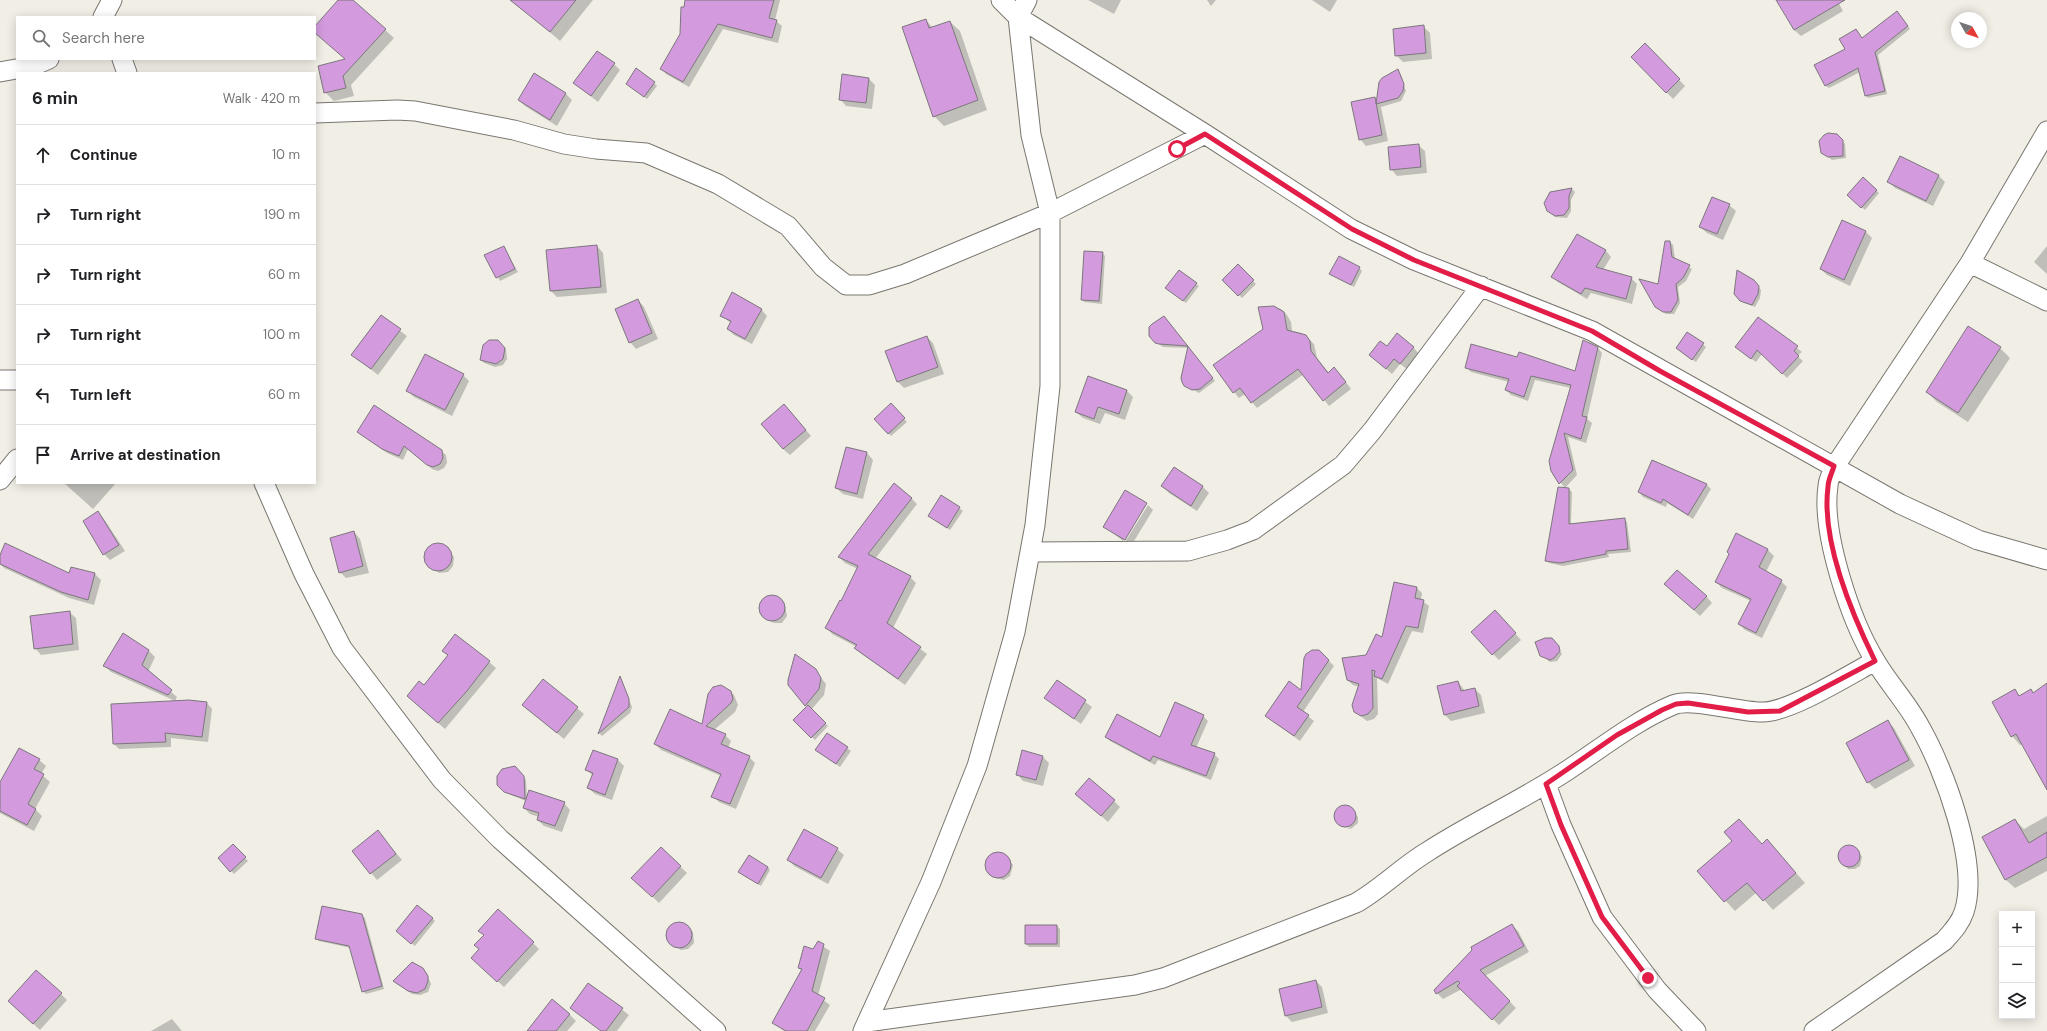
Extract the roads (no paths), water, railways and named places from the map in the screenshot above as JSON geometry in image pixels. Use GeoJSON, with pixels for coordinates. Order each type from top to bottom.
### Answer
{"type":"FeatureCollection","features":[{"type":"Feature","properties":{"kind":"street"},"geometry":{"type":"LineString","coordinates":[[104,16],[112,0]]}},
{"type":"Feature","properties":{"kind":"street"},"geometry":{"type":"LineString","coordinates":[[114,16],[116,0]]}},
{"type":"Feature","properties":{"kind":"street"},"geometry":{"type":"LineString","coordinates":[[1001,0],[1018,17],[1205,134],[1352,229],[1414,260],[1592,331],[1660,371],[1834,466],[1900,504],[1978,540],[2047,560]]}},
{"type":"Feature","properties":{"kind":"street"},"geometry":{"type":"LineString","coordinates":[[865,1026],[931,882],[977,766],[1015,632],[1030,552],[1050,386],[1050,213],[1032,135],[1018,17],[1027,0]]}},
{"type":"Feature","properties":{"kind":"street"},"geometry":{"type":"LineString","coordinates":[[0,72],[32,66],[47,60]]}},
{"type":"Feature","properties":{"kind":"street"},"geometry":{"type":"LineString","coordinates":[[122,60],[127,72]]}},
{"type":"Feature","properties":{"kind":"street"},"geometry":{"type":"LineString","coordinates":[[316,113],[397,110],[415,111],[514,130],[564,144],[596,149],[646,153],[718,184],[788,226],[823,268],[846,285],[869,285],[905,274],[1050,213],[1205,134]]}},
{"type":"Feature","properties":{"kind":"street"},"geometry":{"type":"LineString","coordinates":[[1814,1031],[1944,941],[1958,926],[1965,911],[1967,888],[1966,861],[1961,832],[1947,785],[1920,726],[1875,661],[1858,627],[1843,585],[1828,524],[1828,485],[1834,466],[1970,263],[2047,131]]}},
{"type":"Feature","properties":{"kind":"street"},"geometry":{"type":"LineString","coordinates":[[1970,263],[2047,301]]}},
{"type":"Feature","properties":{"kind":"street"},"geometry":{"type":"LineString","coordinates":[[1030,552],[1188,551],[1227,540],[1253,530],[1343,465],[1372,431],[1481,286]]}},
{"type":"Feature","properties":{"kind":"street"},"geometry":{"type":"LineString","coordinates":[[0,380],[16,380]]}},
{"type":"Feature","properties":{"kind":"street"},"geometry":{"type":"LineString","coordinates":[[0,480],[16,460]]}},
{"type":"Feature","properties":{"kind":"street"},"geometry":{"type":"LineString","coordinates":[[264,484],[304,574],[342,648],[442,780],[500,839],[716,1031]]}},
{"type":"Feature","properties":{"kind":"street"},"geometry":{"type":"LineString","coordinates":[[865,1026],[1135,985],[1163,978],[1356,903],[1374,893],[1427,852],[1546,784],[1617,735],[1662,710],[1676,704],[1688,703],[1748,712],[1780,711],[1875,661]]}},
{"type":"Feature","properties":{"kind":"street"},"geometry":{"type":"LineString","coordinates":[[1546,784],[1561,825],[1602,917],[1657,990],[1696,1031]]}}]}
